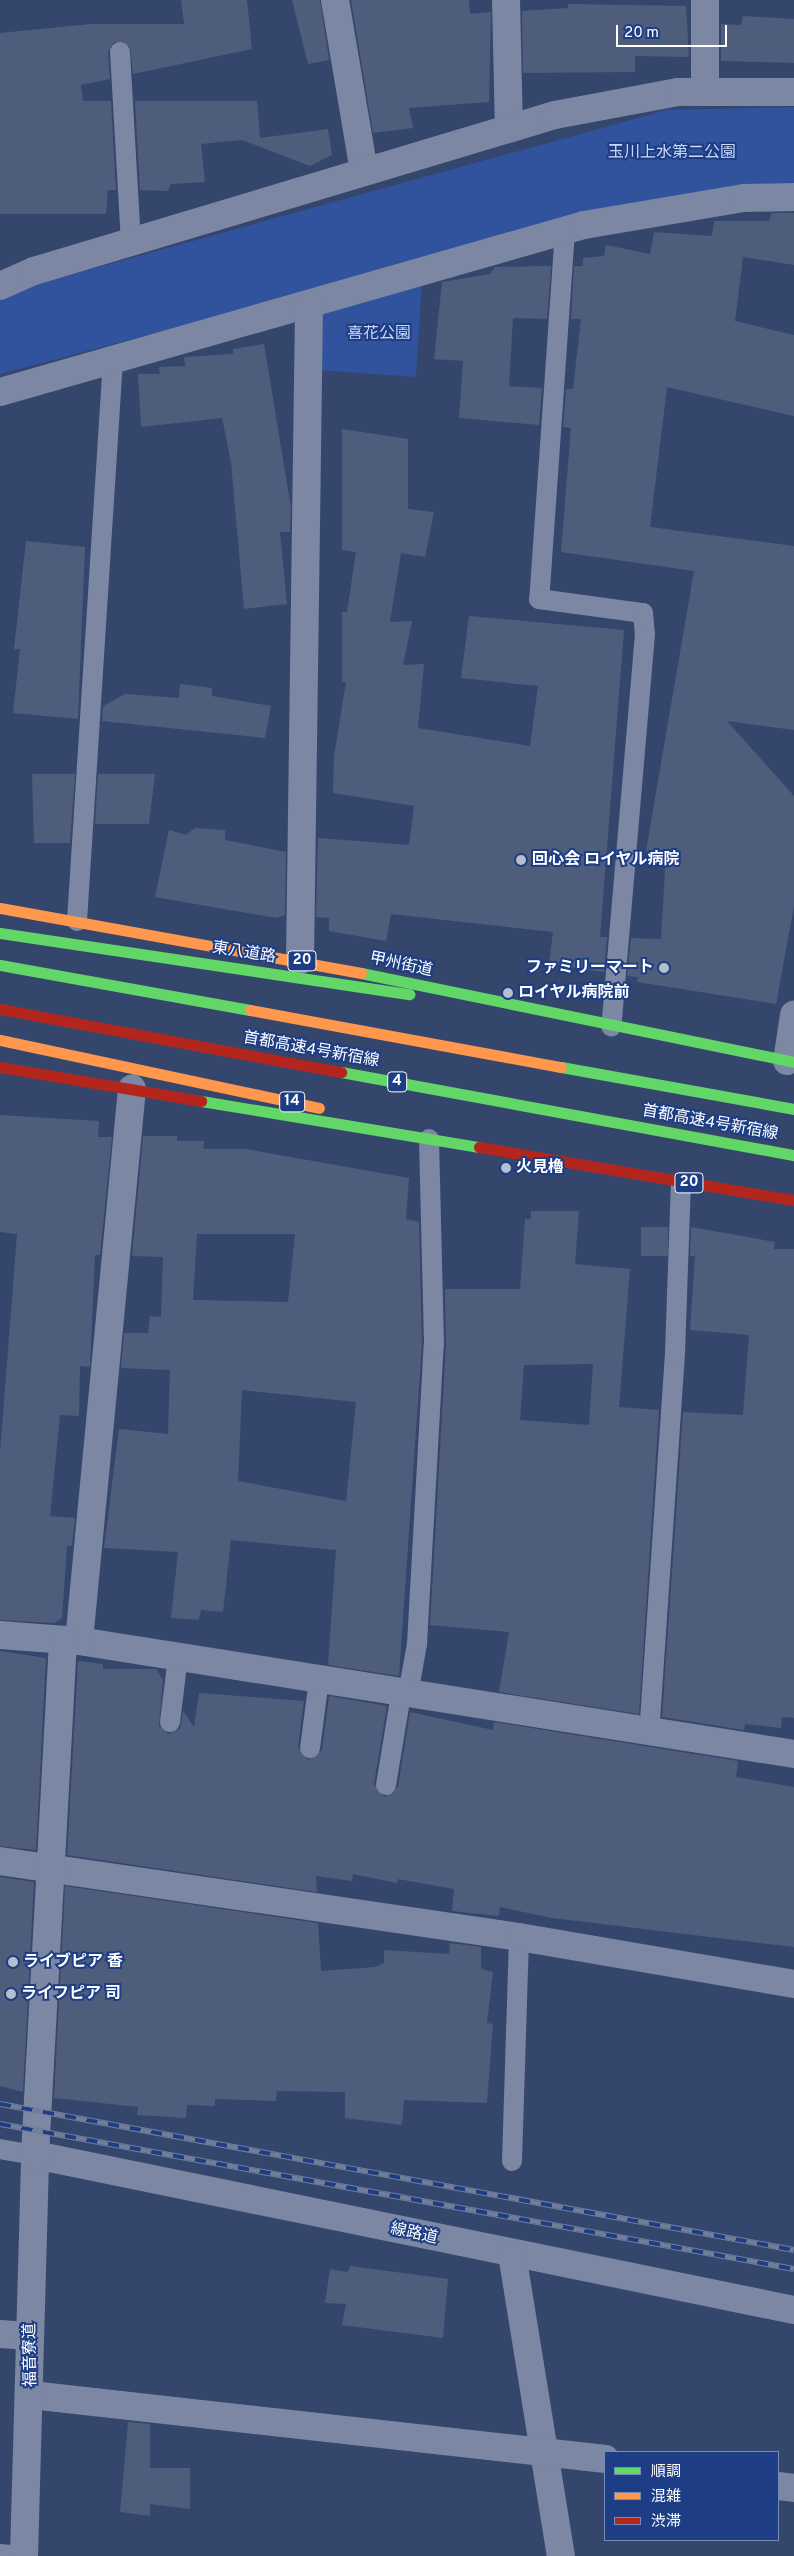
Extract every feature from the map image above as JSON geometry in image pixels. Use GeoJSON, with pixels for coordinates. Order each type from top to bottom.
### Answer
{"type":"FeatureCollection","features":[{"type":"Feature","properties":{"kind":"main road","name":"甲州街道"},"geometry":{"type":"LineString","coordinates":[[0,908],[300,960],[791,1062]]}},
{"type":"Feature","properties":{"kind":"main road","name":"東八道路"},"geometry":{"type":"LineString","coordinates":[[0,933],[606,1025]]}},
{"type":"Feature","properties":{"kind":"main road","name":"首都高速4号新宿線"},"geometry":{"type":"LineString","coordinates":[[0,965],[794,1110]]}},
{"type":"Feature","properties":{"kind":"main road","name":"首都高速4号新宿線"},"geometry":{"type":"LineString","coordinates":[[0,1009],[794,1155]]}},
{"type":"Feature","properties":{"kind":"main road","name":"14"},"geometry":{"type":"LineString","coordinates":[[0,1040],[584,1165]]}},
{"type":"Feature","properties":{"kind":"main road","name":"20"},"geometry":{"type":"LineString","coordinates":[[0,1067],[794,1200]]}},
{"type":"Feature","properties":{"kind":"street"},"geometry":{"type":"LineString","coordinates":[[335,0],[364,172]]}},
{"type":"Feature","properties":{"kind":"street"},"geometry":{"type":"LineString","coordinates":[[506,0],[509,128]]}},
{"type":"Feature","properties":{"kind":"street"},"geometry":{"type":"LineString","coordinates":[[705,0],[705,92]]}},
{"type":"Feature","properties":{"kind":"street"},"geometry":{"type":"LineString","coordinates":[[0,286],[131,242],[509,128],[678,92],[794,92]]}},
{"type":"Feature","properties":{"kind":"street"},"geometry":{"type":"LineString","coordinates":[[0,392],[565,230],[744,198],[794,197]]}},
{"type":"Feature","properties":{"kind":"street"},"geometry":{"type":"LineString","coordinates":[[300,960],[309,304]]}},
{"type":"Feature","properties":{"kind":"street"},"geometry":{"type":"LineString","coordinates":[[791,1062],[794,1015]]}},
{"type":"Feature","properties":{"kind":"street","name":"福音寮道"},"geometry":{"type":"LineString","coordinates":[[23,2556],[32,2395],[29,2336],[35,2155],[51,1867],[71,1640],[132,1090]]}},
{"type":"Feature","properties":{"kind":"street"},"geometry":{"type":"LineString","coordinates":[[0,1635],[71,1640],[650,1735],[794,1754]]}},
{"type":"Feature","properties":{"kind":"street"},"geometry":{"type":"LineString","coordinates":[[0,1861],[519,1937],[794,1984]]}},
{"type":"Feature","properties":{"kind":"street","name":"線路道"},"geometry":{"type":"LineString","coordinates":[[35,2155],[512,2254],[794,2310]]}},
{"type":"Feature","properties":{"kind":"street"},"geometry":{"type":"LineString","coordinates":[[512,2254],[561,2556]]}},
{"type":"Feature","properties":{"kind":"street"},"geometry":{"type":"LineString","coordinates":[[0,2334],[29,2336]]}},
{"type":"Feature","properties":{"kind":"street"},"geometry":{"type":"LineString","coordinates":[[32,2395],[544,2450],[604,2459]]}},
{"type":"Feature","properties":{"kind":"street"},"geometry":{"type":"LineString","coordinates":[[779,2486],[794,2488]]}},
{"type":"Feature","properties":{"kind":"lane"},"geometry":{"type":"LineString","coordinates":[[120,52],[131,242]]}},
{"type":"Feature","properties":{"kind":"lane"},"geometry":{"type":"LineString","coordinates":[[565,230],[539,599],[644,614],[645,634],[606,1025]]}},
{"type":"Feature","properties":{"kind":"lane"},"geometry":{"type":"LineString","coordinates":[[77,921],[113,360]]}},
{"type":"Feature","properties":{"kind":"lane"},"geometry":{"type":"LineString","coordinates":[[386,1785],[417,1644],[434,1344],[429,1139]]}},
{"type":"Feature","properties":{"kind":"lane"},"geometry":{"type":"LineString","coordinates":[[650,1735],[675,1353],[681,1182]]}},
{"type":"Feature","properties":{"kind":"lane"},"geometry":{"type":"LineString","coordinates":[[170,1722],[178,1657]]}},
{"type":"Feature","properties":{"kind":"lane"},"geometry":{"type":"LineString","coordinates":[[310,1748],[319,1680]]}},
{"type":"Feature","properties":{"kind":"lane"},"geometry":{"type":"LineString","coordinates":[[512,2161],[519,1937]]}},
{"type":"Feature","properties":{"kind":"lane"},"geometry":{"type":"LineString","coordinates":[[0,2149],[35,2155]]}},
{"type":"Feature","properties":{"kind":"lane"},"geometry":{"type":"LineString","coordinates":[[0,2554],[23,2556]]}},
{"type":"Feature","properties":{"kind":"green space","name":"玉川上水第二公園"},"geometry":{"type":"Polygon","coordinates":[[[794,107],[794,187],[680,195],[0,374],[0,300],[48,281],[667,110],[794,107]]]}},
{"type":"Feature","properties":{"kind":"green space","name":"喜花公園"},"geometry":{"type":"Polygon","coordinates":[[[422,280],[416,377],[317,370],[317,312],[422,280]]]}},
{"type":"Feature","properties":{"kind":"building"},"geometry":{"type":"Polygon","coordinates":[[[181,0],[247,0],[252,49],[133,74],[130,46],[114,42],[108,52],[110,79],[81,85],[83,101],[111,101],[116,190],[108,190],[106,214],[0,214],[0,33],[91,24],[184,24],[181,0]]]}},
{"type":"Feature","properties":{"kind":"building"},"geometry":{"type":"Polygon","coordinates":[[[292,0],[320,0],[329,60],[308,64],[292,0]]]}},
{"type":"Feature","properties":{"kind":"building"},"geometry":{"type":"Polygon","coordinates":[[[351,0],[469,0],[470,14],[491,12],[489,102],[409,108],[413,128],[373,133],[351,0]]]}},
{"type":"Feature","properties":{"kind":"building"},"geometry":{"type":"Polygon","coordinates":[[[568,4],[686,6],[689,57],[635,56],[635,72],[523,73],[522,11],[568,8],[568,4]]]}},
{"type":"Feature","properties":{"kind":"building"},"geometry":{"type":"Polygon","coordinates":[[[743,16],[794,19],[794,63],[721,61],[721,24],[741,25],[743,16]]]}},
{"type":"Feature","properties":{"kind":"building"},"geometry":{"type":"Polygon","coordinates":[[[135,101],[257,101],[260,138],[328,129],[332,155],[310,166],[242,140],[201,144],[205,182],[171,184],[168,191],[140,190],[135,101]]]}},
{"type":"Feature","properties":{"kind":"building"},"geometry":{"type":"Polygon","coordinates":[[[772,213],[794,213],[794,265],[743,257],[735,321],[794,335],[794,416],[667,387],[650,527],[794,546],[794,730],[727,721],[794,796],[794,906],[776,1004],[637,982],[638,977],[627,976],[631,938],[661,939],[666,854],[646,851],[694,571],[561,552],[571,428],[563,427],[566,389],[573,389],[581,319],[571,319],[574,266],[583,266],[583,258],[604,256],[606,245],[650,254],[654,232],[712,236],[714,221],[769,221],[772,213]]]}},
{"type":"Feature","properties":{"kind":"building"},"geometry":{"type":"Polygon","coordinates":[[[551,266],[547,319],[513,318],[509,386],[542,388],[539,425],[459,418],[463,361],[434,359],[442,282],[490,274],[495,267],[551,266]]]}},
{"type":"Feature","properties":{"kind":"building"},"geometry":{"type":"Polygon","coordinates":[[[264,344],[291,508],[290,532],[280,532],[287,604],[244,609],[231,462],[222,418],[141,427],[138,374],[160,374],[159,367],[185,366],[184,357],[233,354],[233,349],[264,344]]]}},
{"type":"Feature","properties":{"kind":"building"},"geometry":{"type":"Polygon","coordinates":[[[342,429],[408,439],[408,509],[434,512],[425,557],[401,553],[390,622],[412,621],[403,665],[424,664],[418,728],[530,746],[538,686],[461,678],[469,616],[624,630],[600,937],[607,937],[604,972],[549,964],[553,932],[391,914],[386,941],[329,931],[329,918],[316,917],[318,838],[409,845],[414,806],[333,793],[334,756],[346,682],[342,682],[342,612],[347,612],[356,552],[342,550],[342,429]]]}},
{"type":"Feature","properties":{"kind":"building"},"geometry":{"type":"Polygon","coordinates":[[[26,541],[85,547],[78,719],[13,713],[20,649],[14,649],[26,541]]]}},
{"type":"Feature","properties":{"kind":"building"},"geometry":{"type":"Polygon","coordinates":[[[180,684],[212,688],[212,696],[271,706],[265,738],[102,721],[103,706],[125,694],[179,698],[180,684]]]}},
{"type":"Feature","properties":{"kind":"building"},"geometry":{"type":"Polygon","coordinates":[[[32,774],[75,774],[70,843],[34,843],[32,774]]]}},
{"type":"Feature","properties":{"kind":"building"},"geometry":{"type":"Polygon","coordinates":[[[98,774],[155,774],[149,824],[95,824],[98,774]]]}},
{"type":"Feature","properties":{"kind":"building"},"geometry":{"type":"Polygon","coordinates":[[[195,828],[225,830],[225,840],[286,852],[285,915],[276,918],[155,897],[169,830],[186,835],[195,828]]]}},
{"type":"Feature","properties":{"kind":"building"},"geometry":{"type":"Polygon","coordinates":[[[0,1115],[99,1121],[98,1137],[112,1137],[100,1255],[95,1255],[90,1367],[80,1366],[79,1416],[60,1415],[50,1516],[75,1518],[72,1546],[67,1546],[62,1618],[54,1623],[0,1620],[0,1453],[17,1234],[0,1232],[0,1115]]]}},
{"type":"Feature","properties":{"kind":"building"},"geometry":{"type":"Polygon","coordinates":[[[143,1136],[177,1136],[177,1141],[204,1141],[203,1149],[246,1149],[409,1178],[406,1219],[419,1222],[422,1344],[399,1676],[328,1665],[336,1550],[231,1540],[223,1612],[201,1610],[199,1620],[171,1618],[178,1552],[104,1548],[119,1429],[168,1434],[170,1370],[121,1368],[124,1333],[148,1333],[150,1316],[161,1317],[163,1257],[132,1256],[143,1136]],[[197,1234],[193,1300],[288,1302],[295,1234],[197,1234]],[[242,1390],[238,1481],[346,1501],[356,1402],[242,1390]]]}},
{"type":"Feature","properties":{"kind":"building"},"geometry":{"type":"Polygon","coordinates":[[[531,1211],[579,1211],[575,1264],[630,1269],[619,1407],[659,1410],[639,1714],[499,1692],[509,1632],[430,1625],[446,1345],[445,1289],[520,1289],[525,1219],[531,1219],[531,1211]],[[593,1364],[524,1365],[520,1420],[589,1425],[593,1364]]]}},
{"type":"Feature","properties":{"kind":"building"},"geometry":{"type":"Polygon","coordinates":[[[641,1227],[668,1227],[668,1256],[641,1256],[641,1227]]]}},
{"type":"Feature","properties":{"kind":"building"},"geometry":{"type":"Polygon","coordinates":[[[691,1227],[775,1242],[774,1249],[794,1249],[794,1718],[782,1717],[781,1728],[745,1724],[744,1730],[662,1717],[683,1412],[743,1415],[749,1335],[690,1330],[695,1256],[690,1256],[691,1227]]]}},
{"type":"Feature","properties":{"kind":"building"},"geometry":{"type":"Polygon","coordinates":[[[0,1651],[46,1658],[36,1850],[0,1846],[0,1651]]]}},
{"type":"Feature","properties":{"kind":"building"},"geometry":{"type":"Polygon","coordinates":[[[78,1661],[103,1664],[103,1669],[156,1669],[163,1680],[159,1726],[168,1734],[180,1729],[183,1711],[194,1727],[199,1693],[304,1701],[298,1747],[308,1760],[322,1750],[329,1696],[387,1706],[374,1784],[385,1797],[398,1787],[410,1712],[493,1730],[494,1722],[738,1761],[736,1777],[794,1787],[794,1947],[552,1918],[500,1907],[499,1916],[452,1911],[454,1889],[398,1879],[397,1883],[353,1874],[352,1881],[316,1876],[317,1892],[67,1855],[78,1661]]]}},
{"type":"Feature","properties":{"kind":"building"},"geometry":{"type":"Polygon","coordinates":[[[0,1877],[34,1882],[23,2092],[0,2086],[0,1877]]]}},
{"type":"Feature","properties":{"kind":"building"},"geometry":{"type":"Polygon","coordinates":[[[65,1886],[318,1923],[321,1971],[375,1967],[384,1963],[384,1950],[449,1954],[450,1943],[481,1947],[481,1969],[493,1972],[487,2023],[493,2024],[487,2103],[404,2100],[402,2125],[345,2118],[345,2092],[277,2091],[276,2101],[215,2099],[215,2106],[187,2105],[186,2118],[137,2115],[138,2107],[54,2098],[65,1886]]]}},
{"type":"Feature","properties":{"kind":"building"},"geometry":{"type":"Polygon","coordinates":[[[350,2266],[448,2279],[443,2338],[342,2325],[346,2304],[325,2303],[330,2269],[348,2272],[350,2266]]]}},
{"type":"Feature","properties":{"kind":"building"},"geometry":{"type":"Polygon","coordinates":[[[128,2422],[150,2424],[150,2468],[190,2468],[190,2509],[150,2504],[150,2516],[120,2512],[128,2422]]]}},
{"type":"Feature","properties":{"kind":"railway"},"geometry":{"type":"LineString","coordinates":[[0,2104],[794,2250]]}},
{"type":"Feature","properties":{"kind":"railway"},"geometry":{"type":"LineString","coordinates":[[0,2124],[794,2269]]}},
{"type":"Feature","properties":{"kind":"traffic: fast"},"geometry":{"type":"LineString","coordinates":[[0,933],[409,994]]}},
{"type":"Feature","properties":{"kind":"traffic: fast"},"geometry":{"type":"LineString","coordinates":[[0,965],[250,1010]]}},
{"type":"Feature","properties":{"kind":"traffic: fast"},"geometry":{"type":"LineString","coordinates":[[361,973],[794,1062]]}},
{"type":"Feature","properties":{"kind":"traffic: fast"},"geometry":{"type":"LineString","coordinates":[[561,1067],[794,1109]]}},
{"type":"Feature","properties":{"kind":"traffic: fast"},"geometry":{"type":"LineString","coordinates":[[341,1072],[794,1155]]}},
{"type":"Feature","properties":{"kind":"traffic: fast"},"geometry":{"type":"LineString","coordinates":[[201,1101],[479,1147]]}},
{"type":"Feature","properties":{"kind":"traffic: slow"},"geometry":{"type":"LineString","coordinates":[[0,908],[361,973]]}},
{"type":"Feature","properties":{"kind":"traffic: slow"},"geometry":{"type":"LineString","coordinates":[[250,1010],[561,1067]]}},
{"type":"Feature","properties":{"kind":"traffic: slow"},"geometry":{"type":"LineString","coordinates":[[0,1040],[319,1108]]}},
{"type":"Feature","properties":{"kind":"traffic: jam"},"geometry":{"type":"LineString","coordinates":[[0,1009],[341,1072]]}},
{"type":"Feature","properties":{"kind":"traffic: jam"},"geometry":{"type":"LineString","coordinates":[[0,1067],[201,1101]]}},
{"type":"Feature","properties":{"kind":"traffic: jam"},"geometry":{"type":"LineString","coordinates":[[479,1147],[794,1200]]}},
{"type":"Feature","properties":{"kind":"place","name":"回心会 ロイヤル病院"},"geometry":{"type":"Point","coordinates":[521,860]}},
{"type":"Feature","properties":{"kind":"place","name":"ファミリーマート"},"geometry":{"type":"Point","coordinates":[664,968]}},
{"type":"Feature","properties":{"kind":"place","name":"ロイヤル病院前"},"geometry":{"type":"Point","coordinates":[508,993]}},
{"type":"Feature","properties":{"kind":"place","name":"火見櫓"},"geometry":{"type":"Point","coordinates":[506,1168]}},
{"type":"Feature","properties":{"kind":"place","name":"ライブピア 香"},"geometry":{"type":"Point","coordinates":[13,1962]}},
{"type":"Feature","properties":{"kind":"place","name":"ライフピア 司"},"geometry":{"type":"Point","coordinates":[11,1994]}}]}
